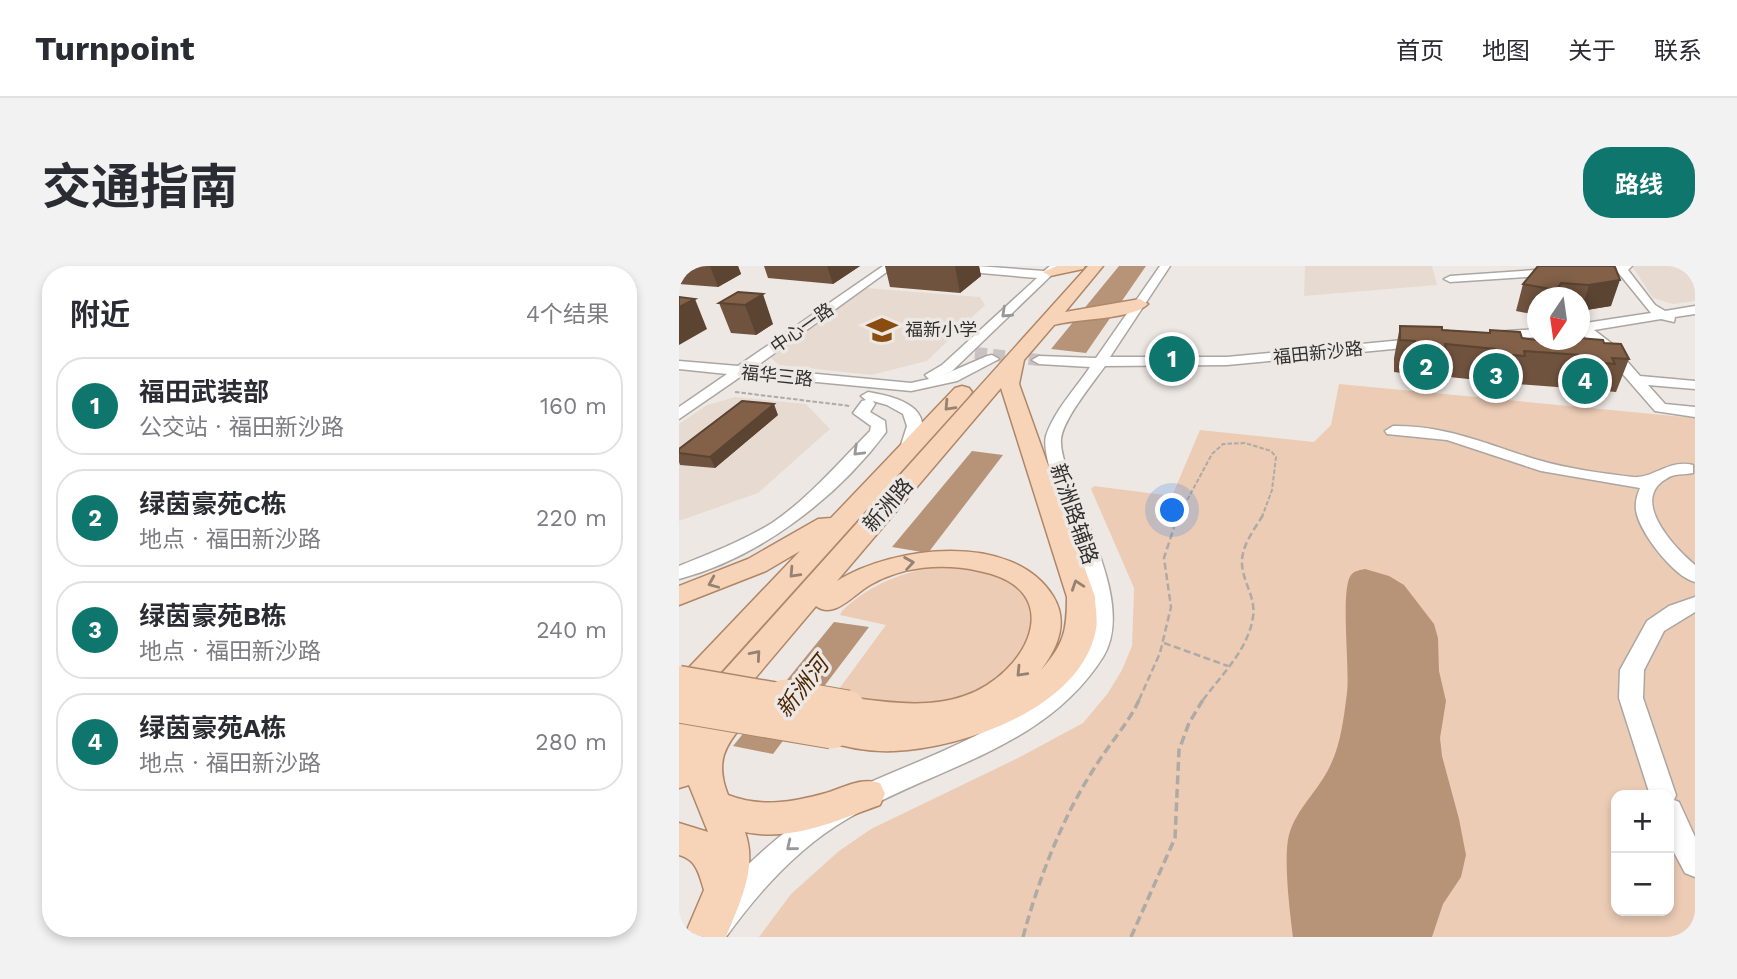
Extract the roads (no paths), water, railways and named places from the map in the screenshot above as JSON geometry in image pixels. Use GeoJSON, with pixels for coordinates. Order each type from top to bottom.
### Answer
{"type":"FeatureCollection","features":[{"type":"Feature","properties":{"kind":"main road","name":"新洲路"},"geometry":{"type":"LineString","coordinates":[[1078,266],[1083,297]]}},
{"type":"Feature","properties":{"kind":"main road","name":"新洲路"},"geometry":{"type":"LineString","coordinates":[[679,744],[887,506],[997,357],[1083,297],[1096,266]]}},
{"type":"Feature","properties":{"kind":"main road","name":"新洲路"},"geometry":{"type":"LineString","coordinates":[[679,698],[997,357],[1083,297]]}},
{"type":"Feature","properties":{"kind":"main road"},"geometry":{"type":"LineString","coordinates":[[1083,297],[1140,304]]}},
{"type":"Feature","properties":{"kind":"main road"},"geometry":{"type":"LineString","coordinates":[[679,680],[839,720],[892,738],[969,725],[1015,705],[1039,689],[1056,672],[1076,642],[1083,624],[1081,597],[1009,384],[997,357]]}},
{"type":"Feature","properties":{"kind":"main road"},"geometry":{"type":"LineString","coordinates":[[679,596],[757,565],[803,540],[859,503]]}},
{"type":"Feature","properties":{"kind":"main road"},"geometry":{"type":"LineString","coordinates":[[679,774],[873,548],[887,506]]}},
{"type":"Feature","properties":{"kind":"main road"},"geometry":{"type":"LineString","coordinates":[[679,704],[839,720],[947,714],[985,700],[1007,686],[1029,665],[1044,639],[1047,616],[1040,596],[1019,576],[991,565],[965,561],[901,563],[862,578],[827,603]]}},
{"type":"Feature","properties":{"kind":"main road"},"geometry":{"type":"LineString","coordinates":[[706,937],[731,859],[730,845],[704,775],[706,756],[716,732]]}},
{"type":"Feature","properties":{"kind":"main road"},"geometry":{"type":"LineString","coordinates":[[715,806],[731,814],[779,820],[804,816],[867,794]]}},
{"type":"Feature","properties":{"kind":"main road"},"geometry":{"type":"LineString","coordinates":[[679,839],[704,847],[712,855],[723,888]]}},
{"type":"Feature","properties":{"kind":"street","name":"中心一路"},"geometry":{"type":"LineString","coordinates":[[679,414],[890,266]]}},
{"type":"Feature","properties":{"kind":"street"},"geometry":{"type":"LineString","coordinates":[[936,266],[1083,297]]}},
{"type":"Feature","properties":{"kind":"street"},"geometry":{"type":"LineString","coordinates":[[979,266],[1083,297]]}},
{"type":"Feature","properties":{"kind":"street"},"geometry":{"type":"LineString","coordinates":[[1140,304],[1165,266]]}},
{"type":"Feature","properties":{"kind":"street"},"geometry":{"type":"LineString","coordinates":[[1450,279],[1623,267],[1647,303],[1667,317]]}},
{"type":"Feature","properties":{"kind":"street","name":"新洲路辅路"},"geometry":{"type":"LineString","coordinates":[[706,937],[737,897],[778,857],[837,812],[867,794],[987,741],[1029,719],[1063,692],[1089,659],[1102,626],[1104,612],[1100,589],[1053,446],[1058,426],[1099,363],[1083,297]]}},
{"type":"Feature","properties":{"kind":"street"},"geometry":{"type":"LineString","coordinates":[[1590,331],[1695,312]]}},
{"type":"Feature","properties":{"kind":"street"},"geometry":{"type":"LineString","coordinates":[[1590,338],[1606,346],[1660,408],[1695,411]]}},
{"type":"Feature","properties":{"kind":"street"},"geometry":{"type":"LineString","coordinates":[[1490,342],[1527,341]]}},
{"type":"Feature","properties":{"kind":"street","name":"福田新沙路"},"geometry":{"type":"LineString","coordinates":[[997,357],[1099,363],[1228,365],[1443,343]]}},
{"type":"Feature","properties":{"kind":"street"},"geometry":{"type":"LineString","coordinates":[[1589,350],[1592,353]]}},
{"type":"Feature","properties":{"kind":"street"},"geometry":{"type":"LineString","coordinates":[[873,395],[929,385],[964,374],[997,357]]}},
{"type":"Feature","properties":{"kind":"street"},"geometry":{"type":"LineString","coordinates":[[679,573],[746,545],[796,513],[878,432],[879,424],[861,413],[873,395],[901,378],[941,372],[997,357]]}},
{"type":"Feature","properties":{"kind":"street","name":"福华三路"},"geometry":{"type":"LineString","coordinates":[[679,365],[739,372],[873,395]]}},
{"type":"Feature","properties":{"kind":"street","name":"福华三路"},"geometry":{"type":"LineString","coordinates":[[679,374],[873,395]]}},
{"type":"Feature","properties":{"kind":"street"},"geometry":{"type":"LineString","coordinates":[[1636,380],[1695,385]]}},
{"type":"Feature","properties":{"kind":"street"},"geometry":{"type":"LineString","coordinates":[[873,395],[898,403],[908,408],[913,415],[914,437],[907,451]]}},
{"type":"Feature","properties":{"kind":"street"},"geometry":{"type":"LineString","coordinates":[[1393,431],[1447,433],[1535,465],[1650,484]]}},
{"type":"Feature","properties":{"kind":"street"},"geometry":{"type":"LineString","coordinates":[[1687,469],[1667,471],[1650,484],[1644,496],[1644,512],[1676,560],[1695,576]]}},
{"type":"Feature","properties":{"kind":"street"},"geometry":{"type":"LineString","coordinates":[[1661,790],[1631,698],[1632,670],[1655,626],[1677,611],[1695,604]]}},
{"type":"Feature","properties":{"kind":"street"},"geometry":{"type":"LineString","coordinates":[[1674,824],[1695,864]]}},
{"type":"Feature","properties":{"kind":"water"},"geometry":{"type":"Polygon","coordinates":[[[1119,266],[1146,266],[1086,353],[1051,349],[1119,266]]]}},
{"type":"Feature","properties":{"kind":"water"},"geometry":{"type":"Polygon","coordinates":[[[972,451],[1003,455],[928,553],[892,547],[972,451]]]}},
{"type":"Feature","properties":{"kind":"water"},"geometry":{"type":"Polygon","coordinates":[[[1365,569],[1389,576],[1404,585],[1434,624],[1438,638],[1439,671],[1446,701],[1440,738],[1442,756],[1466,855],[1461,877],[1443,904],[1432,937],[1293,937],[1287,845],[1292,826],[1325,775],[1337,749],[1347,693],[1348,583],[1352,574],[1365,569]]]}},
{"type":"Feature","properties":{"kind":"water","name":"新洲河"},"geometry":{"type":"Polygon","coordinates":[[[834,622],[869,627],[773,754],[733,746],[834,622]]]}},
{"type":"Feature","properties":{"kind":"tunnel"},"geometry":{"type":"LineString","coordinates":[[975,353],[1039,360]]}},
{"type":"Feature","properties":{"kind":"place","name":"福新小学"},"geometry":{"type":"Point","coordinates":[882,330]}},
{"type":"Feature","properties":{"kind":"place","name":"福田武装部"},"geometry":{"type":"Point","coordinates":[1172,359]}},
{"type":"Feature","properties":{"kind":"place","name":"绿茵豪苑C栋"},"geometry":{"type":"Point","coordinates":[1426,367]}},
{"type":"Feature","properties":{"kind":"place","name":"绿茵豪苑B栋"},"geometry":{"type":"Point","coordinates":[1496,376]}},
{"type":"Feature","properties":{"kind":"place","name":"绿茵豪苑A栋"},"geometry":{"type":"Point","coordinates":[1585,381]}}]}
